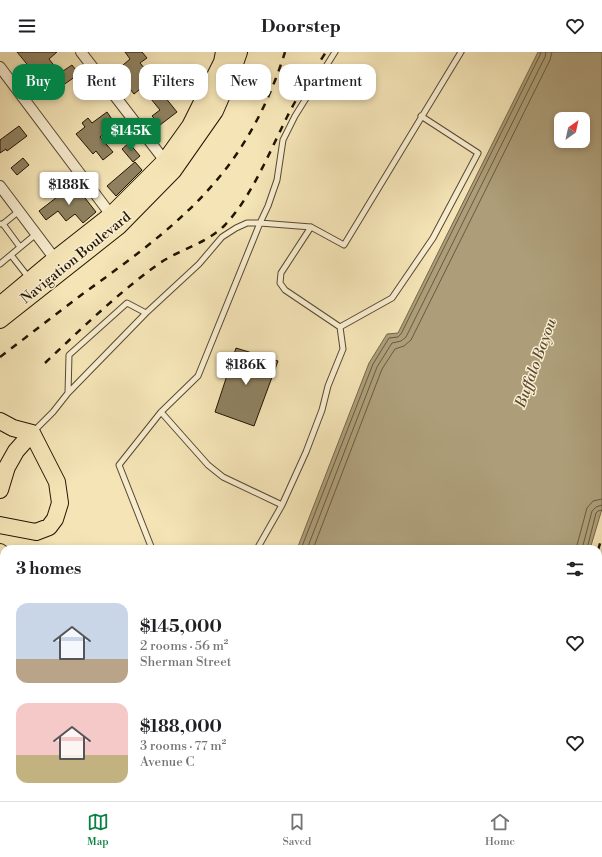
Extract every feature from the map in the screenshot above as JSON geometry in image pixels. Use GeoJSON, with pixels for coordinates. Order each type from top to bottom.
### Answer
{"type":"FeatureCollection","features":[{"type":"Feature","properties":{"kind":"main road","name":"Navigation Boulevard"},"geometry":{"type":"LineString","coordinates":[[0,320],[59,264],[115,220],[169,166],[223,60],[238,52]]}},
{"type":"Feature","properties":{"kind":"main road","name":"Navigation Boulevard"},"geometry":{"type":"LineString","coordinates":[[0,305],[30,280],[59,264]]}},
{"type":"Feature","properties":{"kind":"main road"},"geometry":{"type":"LineString","coordinates":[[0,421],[13,428],[32,433],[57,482],[60,503],[55,519],[49,527],[36,532],[0,525]]}},
{"type":"Feature","properties":{"kind":"main road"},"geometry":{"type":"LineString","coordinates":[[0,490],[7,467],[16,451],[32,433]]}},
{"type":"Feature","properties":{"kind":"main road"},"geometry":{"type":"LineString","coordinates":[[0,552],[0,576]]}},
{"type":"Feature","properties":{"kind":"street"},"geometry":{"type":"LineString","coordinates":[[81,52],[169,166]]}},
{"type":"Feature","properties":{"kind":"street"},"geometry":{"type":"LineString","coordinates":[[0,67],[115,220]]}},
{"type":"Feature","properties":{"kind":"street"},"geometry":{"type":"LineString","coordinates":[[0,186],[59,264]]}},
{"type":"Feature","properties":{"kind":"lane"},"geometry":{"type":"LineString","coordinates":[[150,545],[118,465],[161,412],[198,376],[268,206],[277,180],[283,140],[295,116],[335,52]]}},
{"type":"Feature","properties":{"kind":"lane"},"geometry":{"type":"LineString","coordinates":[[32,433],[146,313],[199,264],[222,237],[236,228],[247,223],[311,227],[344,245],[461,52]]}},
{"type":"Feature","properties":{"kind":"lane"},"geometry":{"type":"LineString","coordinates":[[340,327],[392,298],[433,238],[478,153],[421,116]]}},
{"type":"Feature","properties":{"kind":"lane"},"geometry":{"type":"LineString","coordinates":[[19,211],[2,224],[20,247]]}},
{"type":"Feature","properties":{"kind":"lane"},"geometry":{"type":"LineString","coordinates":[[259,545],[282,506],[306,452],[322,410],[328,386],[343,349],[340,327],[285,290],[280,283],[281,273],[311,227]]}},
{"type":"Feature","properties":{"kind":"lane"},"geometry":{"type":"LineString","coordinates":[[0,264],[36,234]]}},
{"type":"Feature","properties":{"kind":"lane"},"geometry":{"type":"LineString","coordinates":[[11,254],[30,280]]}},
{"type":"Feature","properties":{"kind":"lane"},"geometry":{"type":"LineString","coordinates":[[68,394],[69,355],[127,303],[146,313]]}},
{"type":"Feature","properties":{"kind":"lane"},"geometry":{"type":"LineString","coordinates":[[161,412],[208,465],[223,477],[282,506]]}},
{"type":"Feature","properties":{"kind":"water","name":"Buffalo Bayou"},"geometry":{"type":"Polygon","coordinates":[[[538,52],[602,52],[602,509],[591,545],[299,545],[369,363],[387,334],[398,333],[538,52]]]}},
{"type":"Feature","properties":{"kind":"building"},"geometry":{"type":"Polygon","coordinates":[[[17,52],[57,52],[49,59],[53,64],[27,64],[17,52]]]}},
{"type":"Feature","properties":{"kind":"building"},"geometry":{"type":"Polygon","coordinates":[[[125,52],[142,52],[147,58],[139,64],[139,90],[134,94],[131,90],[131,64],[124,64],[130,59],[125,52]]]}},
{"type":"Feature","properties":{"kind":"building"},"geometry":{"type":"Polygon","coordinates":[[[72,65],[73,66],[73,78],[65,84],[65,70],[72,65]]]}},
{"type":"Feature","properties":{"kind":"building"},"geometry":{"type":"Polygon","coordinates":[[[152,100],[167,100],[177,112],[160,125],[152,116],[160,110],[152,100]]]}},
{"type":"Feature","properties":{"kind":"building"},"geometry":{"type":"Polygon","coordinates":[[[107,112],[116,125],[100,137],[113,152],[103,160],[96,151],[93,154],[76,134],[85,127],[82,123],[88,118],[92,123],[107,112]]]}},
{"type":"Feature","properties":{"kind":"building"},"geometry":{"type":"Polygon","coordinates":[[[19,126],[27,136],[7,151],[6,149],[0,153],[0,140],[19,126]]]}},
{"type":"Feature","properties":{"kind":"building"},"geometry":{"type":"Polygon","coordinates":[[[129,143],[140,156],[133,162],[122,149],[129,143]]]}},
{"type":"Feature","properties":{"kind":"building"},"geometry":{"type":"Polygon","coordinates":[[[23,158],[29,165],[17,175],[11,168],[23,158]]]}},
{"type":"Feature","properties":{"kind":"building"},"geometry":{"type":"Polygon","coordinates":[[[135,162],[142,170],[116,196],[107,186],[135,162]]]}},
{"type":"Feature","properties":{"kind":"building"},"geometry":{"type":"Polygon","coordinates":[[[74,184],[96,212],[83,223],[75,214],[66,221],[58,211],[46,220],[39,211],[74,184]]]}},
{"type":"Feature","properties":{"kind":"building"},"geometry":{"type":"Polygon","coordinates":[[[236,348],[278,361],[254,426],[215,412],[236,348]]]}},
{"type":"Feature","properties":{"kind":"railway"},"geometry":{"type":"LineString","coordinates":[[0,357],[141,251],[177,221],[210,188],[235,157],[260,114],[274,83],[285,52]]}},
{"type":"Feature","properties":{"kind":"railway"},"geometry":{"type":"LineString","coordinates":[[45,363],[100,312],[142,276],[165,260],[217,232],[235,214],[252,188],[305,84],[326,52]]}},
{"type":"Feature","properties":{"kind":"railway"},"geometry":{"type":"LineString","coordinates":[[600,545],[602,537]]}}]}
